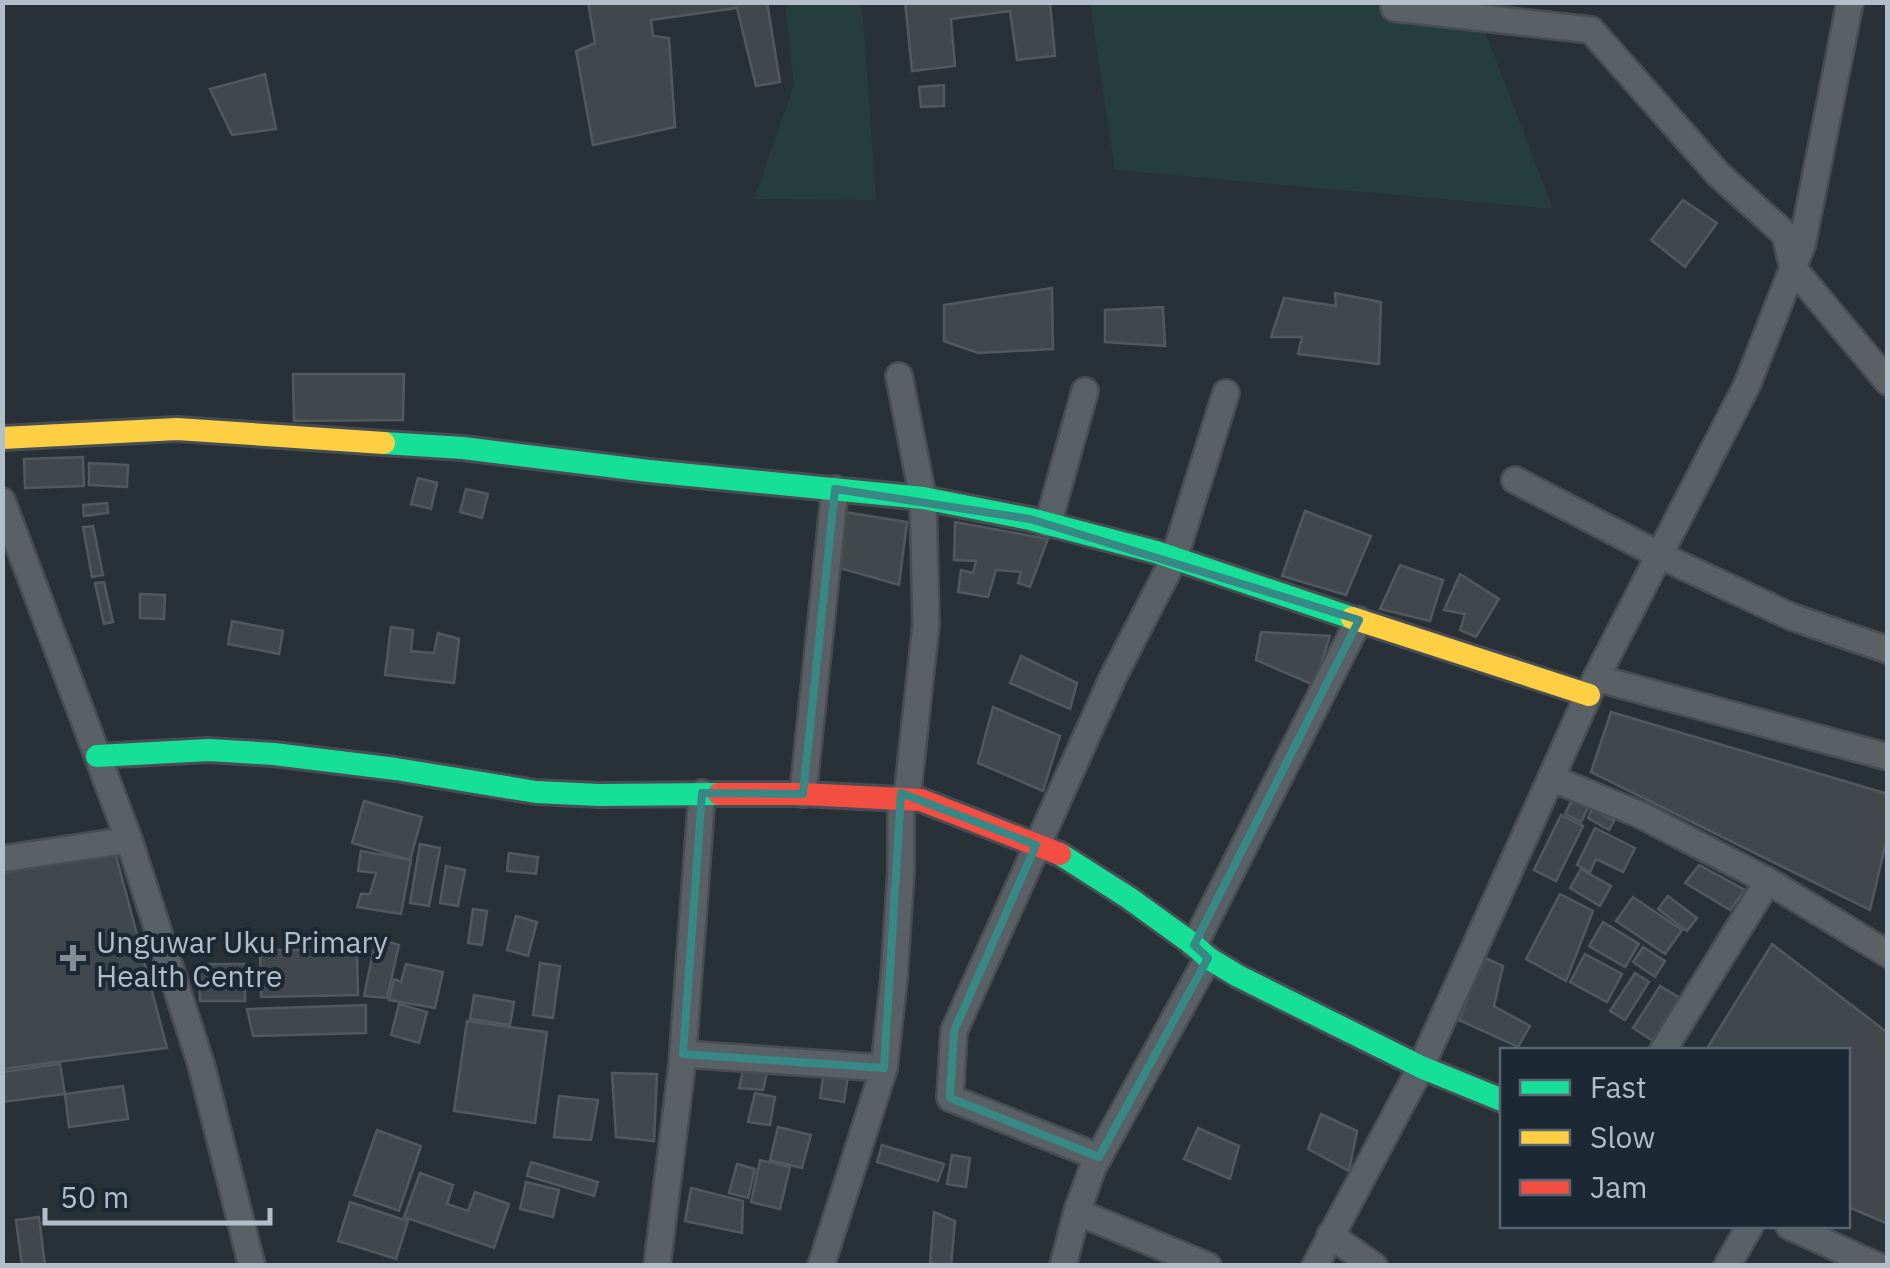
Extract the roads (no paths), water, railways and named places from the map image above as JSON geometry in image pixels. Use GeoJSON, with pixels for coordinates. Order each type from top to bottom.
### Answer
{"type":"FeatureCollection","features":[{"type":"Feature","properties":{"kind":"street"},"geometry":{"type":"LineString","coordinates":[[1315,1266],[1421,1067],[1593,686],[1747,385],[1802,246],[1850,2]]}},
{"type":"Feature","properties":{"kind":"street"},"geometry":{"type":"LineString","coordinates":[[1394,8],[1591,30],[1718,174],[1785,234],[1793,268],[1888,382]]}},
{"type":"Feature","properties":{"kind":"street"},"geometry":{"type":"LineString","coordinates":[[821,1266],[884,1068],[894,978],[904,798],[926,624],[922,498],[899,376]]}},
{"type":"Feature","properties":{"kind":"street"},"geometry":{"type":"LineString","coordinates":[[1048,524],[1084,391]]}},
{"type":"Feature","properties":{"kind":"street"},"geometry":{"type":"LineString","coordinates":[[1098,1156],[950,1098],[954,1032],[1113,676],[1174,558],[1226,393]]}},
{"type":"Feature","properties":{"kind":"street"},"geometry":{"type":"LineString","coordinates":[[2,438],[176,429],[462,448],[922,498],[1048,524],[1174,558],[1359,620],[1593,686],[1888,758]]}},
{"type":"Feature","properties":{"kind":"street"},"geometry":{"type":"LineString","coordinates":[[1514,480],[1661,556],[1792,617],[1888,650]]}},
{"type":"Feature","properties":{"kind":"street"},"geometry":{"type":"LineString","coordinates":[[803,794],[834,489]]}},
{"type":"Feature","properties":{"kind":"street"},"geometry":{"type":"LineString","coordinates":[[2,500],[129,840],[200,1064],[252,1266]]}},
{"type":"Feature","properties":{"kind":"street"},"geometry":{"type":"LineString","coordinates":[[1063,1266],[1077,1212],[1098,1156],[1201,952],[1359,620]]}},
{"type":"Feature","properties":{"kind":"street"},"geometry":{"type":"LineString","coordinates":[[97,756],[209,750],[274,754],[536,792],[803,794],[921,800],[1058,854],[1129,898],[1201,952],[1421,1067],[1500,1099]]}},
{"type":"Feature","properties":{"kind":"street"},"geometry":{"type":"LineString","coordinates":[[1551,778],[1641,816],[1768,881],[1888,954]]}},
{"type":"Feature","properties":{"kind":"street"},"geometry":{"type":"LineString","coordinates":[[657,1266],[683,1054],[702,793]]}},
{"type":"Feature","properties":{"kind":"street"},"geometry":{"type":"LineString","coordinates":[[2,858],[129,840]]}},
{"type":"Feature","properties":{"kind":"street"},"geometry":{"type":"LineString","coordinates":[[1664,1048],[1768,881]]}},
{"type":"Feature","properties":{"kind":"street"},"geometry":{"type":"LineString","coordinates":[[683,1054],[884,1068]]}},
{"type":"Feature","properties":{"kind":"street"},"geometry":{"type":"LineString","coordinates":[[1077,1212],[1208,1266]]}},
{"type":"Feature","properties":{"kind":"street"},"geometry":{"type":"LineString","coordinates":[[1727,1266],[1749,1228]]}},
{"type":"Feature","properties":{"kind":"street"},"geometry":{"type":"LineString","coordinates":[[1793,1228],[1877,1266]]}},
{"type":"Feature","properties":{"kind":"street"},"geometry":{"type":"LineString","coordinates":[[1330,1235],[1374,1266]]}},
{"type":"Feature","properties":{"kind":"place","name":"Unguwar Uku Primary Health Centre"},"geometry":{"type":"Point","coordinates":[73,958]}}]}
